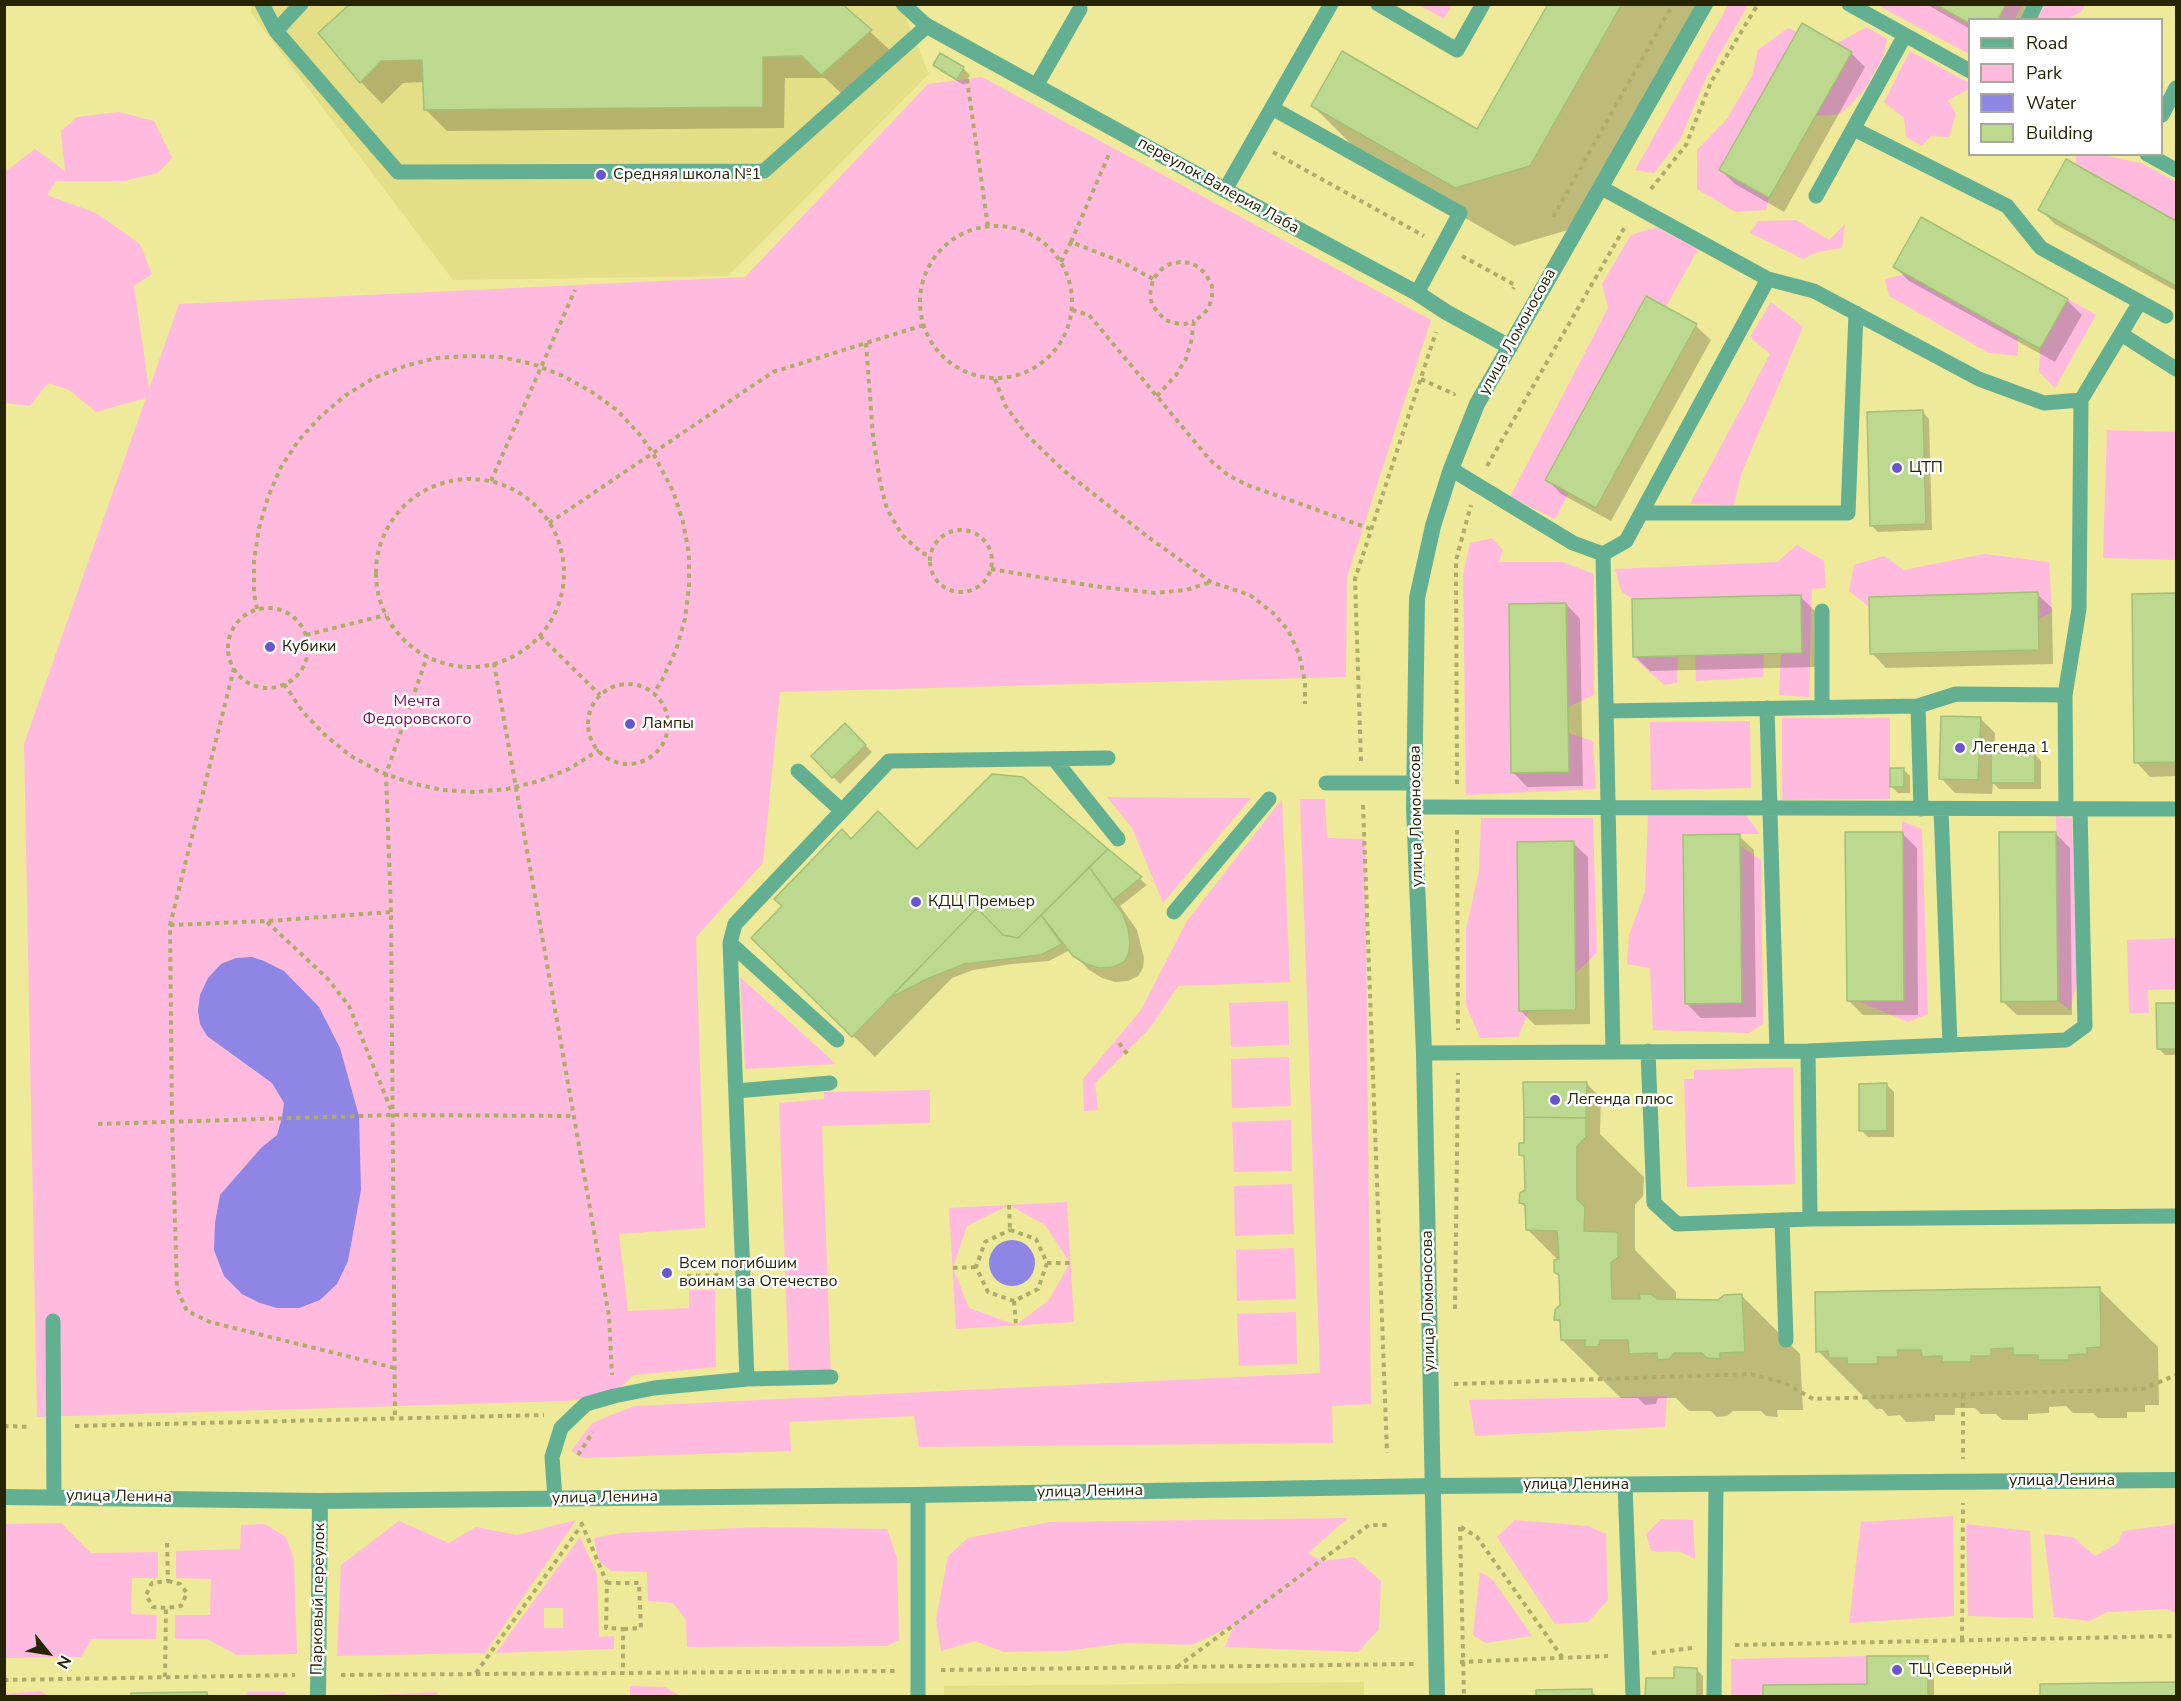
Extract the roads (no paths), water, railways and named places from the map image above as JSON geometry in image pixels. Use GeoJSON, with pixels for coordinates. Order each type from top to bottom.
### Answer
{"type":"FeatureCollection","features":[{"type":"Feature","properties":{"kind":"street","name":"улица Ломоносова"},"geometry":{"type":"LineString","coordinates":[[1437,1696],[1424,1053],[1414,807],[1417,598],[1433,526],[1450,469],[1477,405],[1705,4]]}},
{"type":"Feature","properties":{"kind":"street","name":"переулок Валерия Лаба"},"geometry":{"type":"LineString","coordinates":[[927,26],[1417,293],[1446,312],[1510,347]]}},
{"type":"Feature","properties":{"kind":"street","name":"улица Ленина"},"geometry":{"type":"LineString","coordinates":[[4,1497],[320,1501],[918,1495],[1433,1486],[2176,1480]]}},
{"type":"Feature","properties":{"kind":"street","name":"Парковый переулок"},"geometry":{"type":"LineString","coordinates":[[318,1696],[320,1501]]}},
{"type":"Feature","properties":{"kind":"lane"},"geometry":{"type":"LineString","coordinates":[[262,4],[276,31],[398,172],[764,171],[927,26],[903,4]]}},
{"type":"Feature","properties":{"kind":"lane"},"geometry":{"type":"LineString","coordinates":[[276,31],[301,4]]}},
{"type":"Feature","properties":{"kind":"lane"},"geometry":{"type":"LineString","coordinates":[[1225,190],[1331,4]]}},
{"type":"Feature","properties":{"kind":"lane"},"geometry":{"type":"LineString","coordinates":[[1378,4],[1457,50],[1483,4]]}},
{"type":"Feature","properties":{"kind":"lane"},"geometry":{"type":"LineString","coordinates":[[1849,4],[1968,69]]}},
{"type":"Feature","properties":{"kind":"lane"},"geometry":{"type":"LineString","coordinates":[[2029,18],[2036,4]]}},
{"type":"Feature","properties":{"kind":"lane"},"geometry":{"type":"LineString","coordinates":[[1036,86],[1080,9]]}},
{"type":"Feature","properties":{"kind":"lane"},"geometry":{"type":"LineString","coordinates":[[1816,196],[1905,35]]}},
{"type":"Feature","properties":{"kind":"lane"},"geometry":{"type":"LineString","coordinates":[[2163,113],[2176,88]]}},
{"type":"Feature","properties":{"kind":"lane"},"geometry":{"type":"LineString","coordinates":[[1272,108],[1460,213],[1417,293]]}},
{"type":"Feature","properties":{"kind":"lane"},"geometry":{"type":"LineString","coordinates":[[1854,129],[2007,206],[2041,248],[2166,316]]}},
{"type":"Feature","properties":{"kind":"lane"},"geometry":{"type":"LineString","coordinates":[[2151,156],[2176,170]]}},
{"type":"Feature","properties":{"kind":"lane"},"geometry":{"type":"LineString","coordinates":[[1600,187],[1768,279],[1814,291],[1979,380],[2044,403],[2081,400]]}},
{"type":"Feature","properties":{"kind":"lane"},"geometry":{"type":"LineString","coordinates":[[1450,469],[1573,543],[1603,554],[1626,541],[1768,279]]}},
{"type":"Feature","properties":{"kind":"lane"},"geometry":{"type":"LineString","coordinates":[[1424,1053],[1808,1051],[2066,1040],[2085,1026],[2065,695],[2079,609],[2081,400],[2140,302]]}},
{"type":"Feature","properties":{"kind":"lane"},"geometry":{"type":"LineString","coordinates":[[1641,513],[1848,513],[1856,313]]}},
{"type":"Feature","properties":{"kind":"lane"},"geometry":{"type":"LineString","coordinates":[[2121,334],[2176,369]]}},
{"type":"Feature","properties":{"kind":"lane"},"geometry":{"type":"LineString","coordinates":[[1603,554],[1613,1052]]}},
{"type":"Feature","properties":{"kind":"lane"},"geometry":{"type":"LineString","coordinates":[[1822,611],[1822,707]]}},
{"type":"Feature","properties":{"kind":"lane"},"geometry":{"type":"LineString","coordinates":[[1606,711],[1918,706],[1956,694],[2065,695]]}},
{"type":"Feature","properties":{"kind":"lane"},"geometry":{"type":"LineString","coordinates":[[1918,706],[1921,809]]}},
{"type":"Feature","properties":{"kind":"lane"},"geometry":{"type":"LineString","coordinates":[[1767,708],[1777,1051]]}},
{"type":"Feature","properties":{"kind":"lane"},"geometry":{"type":"LineString","coordinates":[[747,1379],[730,943],[735,924],[889,761],[1108,758]]}},
{"type":"Feature","properties":{"kind":"lane"},"geometry":{"type":"LineString","coordinates":[[1054,759],[1118,840]]}},
{"type":"Feature","properties":{"kind":"lane"},"geometry":{"type":"LineString","coordinates":[[798,771],[842,811]]}},
{"type":"Feature","properties":{"kind":"lane"},"geometry":{"type":"LineString","coordinates":[[1326,783],[1415,783]]}},
{"type":"Feature","properties":{"kind":"lane"},"geometry":{"type":"LineString","coordinates":[[1174,912],[1269,799]]}},
{"type":"Feature","properties":{"kind":"lane"},"geometry":{"type":"LineString","coordinates":[[1414,807],[2176,809]]}},
{"type":"Feature","properties":{"kind":"lane"},"geometry":{"type":"LineString","coordinates":[[1941,809],[1950,1044]]}},
{"type":"Feature","properties":{"kind":"lane"},"geometry":{"type":"LineString","coordinates":[[730,943],[837,1040]]}},
{"type":"Feature","properties":{"kind":"lane"},"geometry":{"type":"LineString","coordinates":[[1648,1051],[1654,1203],[1677,1224],[1810,1219],[2176,1216]]}},
{"type":"Feature","properties":{"kind":"lane"},"geometry":{"type":"LineString","coordinates":[[1808,1051],[1810,1219]]}},
{"type":"Feature","properties":{"kind":"lane"},"geometry":{"type":"LineString","coordinates":[[736,1091],[830,1083]]}},
{"type":"Feature","properties":{"kind":"lane"},"geometry":{"type":"LineString","coordinates":[[1782,1220],[1786,1340]]}},
{"type":"Feature","properties":{"kind":"lane"},"geometry":{"type":"LineString","coordinates":[[53,1322],[54,1496]]}},
{"type":"Feature","properties":{"kind":"lane"},"geometry":{"type":"LineString","coordinates":[[555,1498],[552,1457],[561,1428],[586,1404],[654,1388],[747,1379],[831,1377]]}},
{"type":"Feature","properties":{"kind":"lane"},"geometry":{"type":"LineString","coordinates":[[1625,1485],[1633,1696]]}},
{"type":"Feature","properties":{"kind":"lane"},"geometry":{"type":"LineString","coordinates":[[1714,1696],[1716,1485]]}},
{"type":"Feature","properties":{"kind":"lane"},"geometry":{"type":"LineString","coordinates":[[918,1495],[918,1696]]}},
{"type":"Feature","properties":{"kind":"water"},"geometry":{"type":"Polygon","coordinates":[[[252,957],[284,971],[319,1007],[340,1048],[359,1116],[361,1190],[348,1261],[337,1284],[320,1300],[299,1308],[277,1308],[242,1294],[224,1276],[214,1250],[215,1223],[220,1195],[261,1148],[277,1135],[284,1103],[272,1083],[207,1036],[200,1024],[198,1011],[200,995],[208,978],[221,964],[236,958],[252,957]]]}},
{"type":"Feature","properties":{"kind":"water"},"geometry":{"type":"Polygon","coordinates":[[[1012,1240],[1028,1247],[1035,1263],[1028,1279],[1012,1286],[996,1279],[989,1263],[996,1247],[1012,1240]]]}},
{"type":"Feature","properties":{"kind":"place","name":"Средняя школа №1"},"geometry":{"type":"Point","coordinates":[601,175]}},
{"type":"Feature","properties":{"kind":"place","name":"ЦТП"},"geometry":{"type":"Point","coordinates":[1897,468]}},
{"type":"Feature","properties":{"kind":"place","name":"Кубики"},"geometry":{"type":"Point","coordinates":[270,647]}},
{"type":"Feature","properties":{"kind":"place","name":"Лампы"},"geometry":{"type":"Point","coordinates":[630,724]}},
{"type":"Feature","properties":{"kind":"place","name":"Легенда 1"},"geometry":{"type":"Point","coordinates":[1960,748]}},
{"type":"Feature","properties":{"kind":"place","name":"КДЦ Премьер"},"geometry":{"type":"Point","coordinates":[916,902]}},
{"type":"Feature","properties":{"kind":"place","name":"Легенда плюс"},"geometry":{"type":"Point","coordinates":[1555,1100]}},
{"type":"Feature","properties":{"kind":"place","name":"Всем погибшим воинам за Отечество"},"geometry":{"type":"Point","coordinates":[667,1273]}},
{"type":"Feature","properties":{"kind":"place","name":"ТЦ Северный"},"geometry":{"type":"Point","coordinates":[1897,1670]}},
{"type":"Feature","properties":{"kind":"park label","name":"Мечта Федоровского"},"geometry":{"type":"Point","coordinates":[417,711]}}]}
